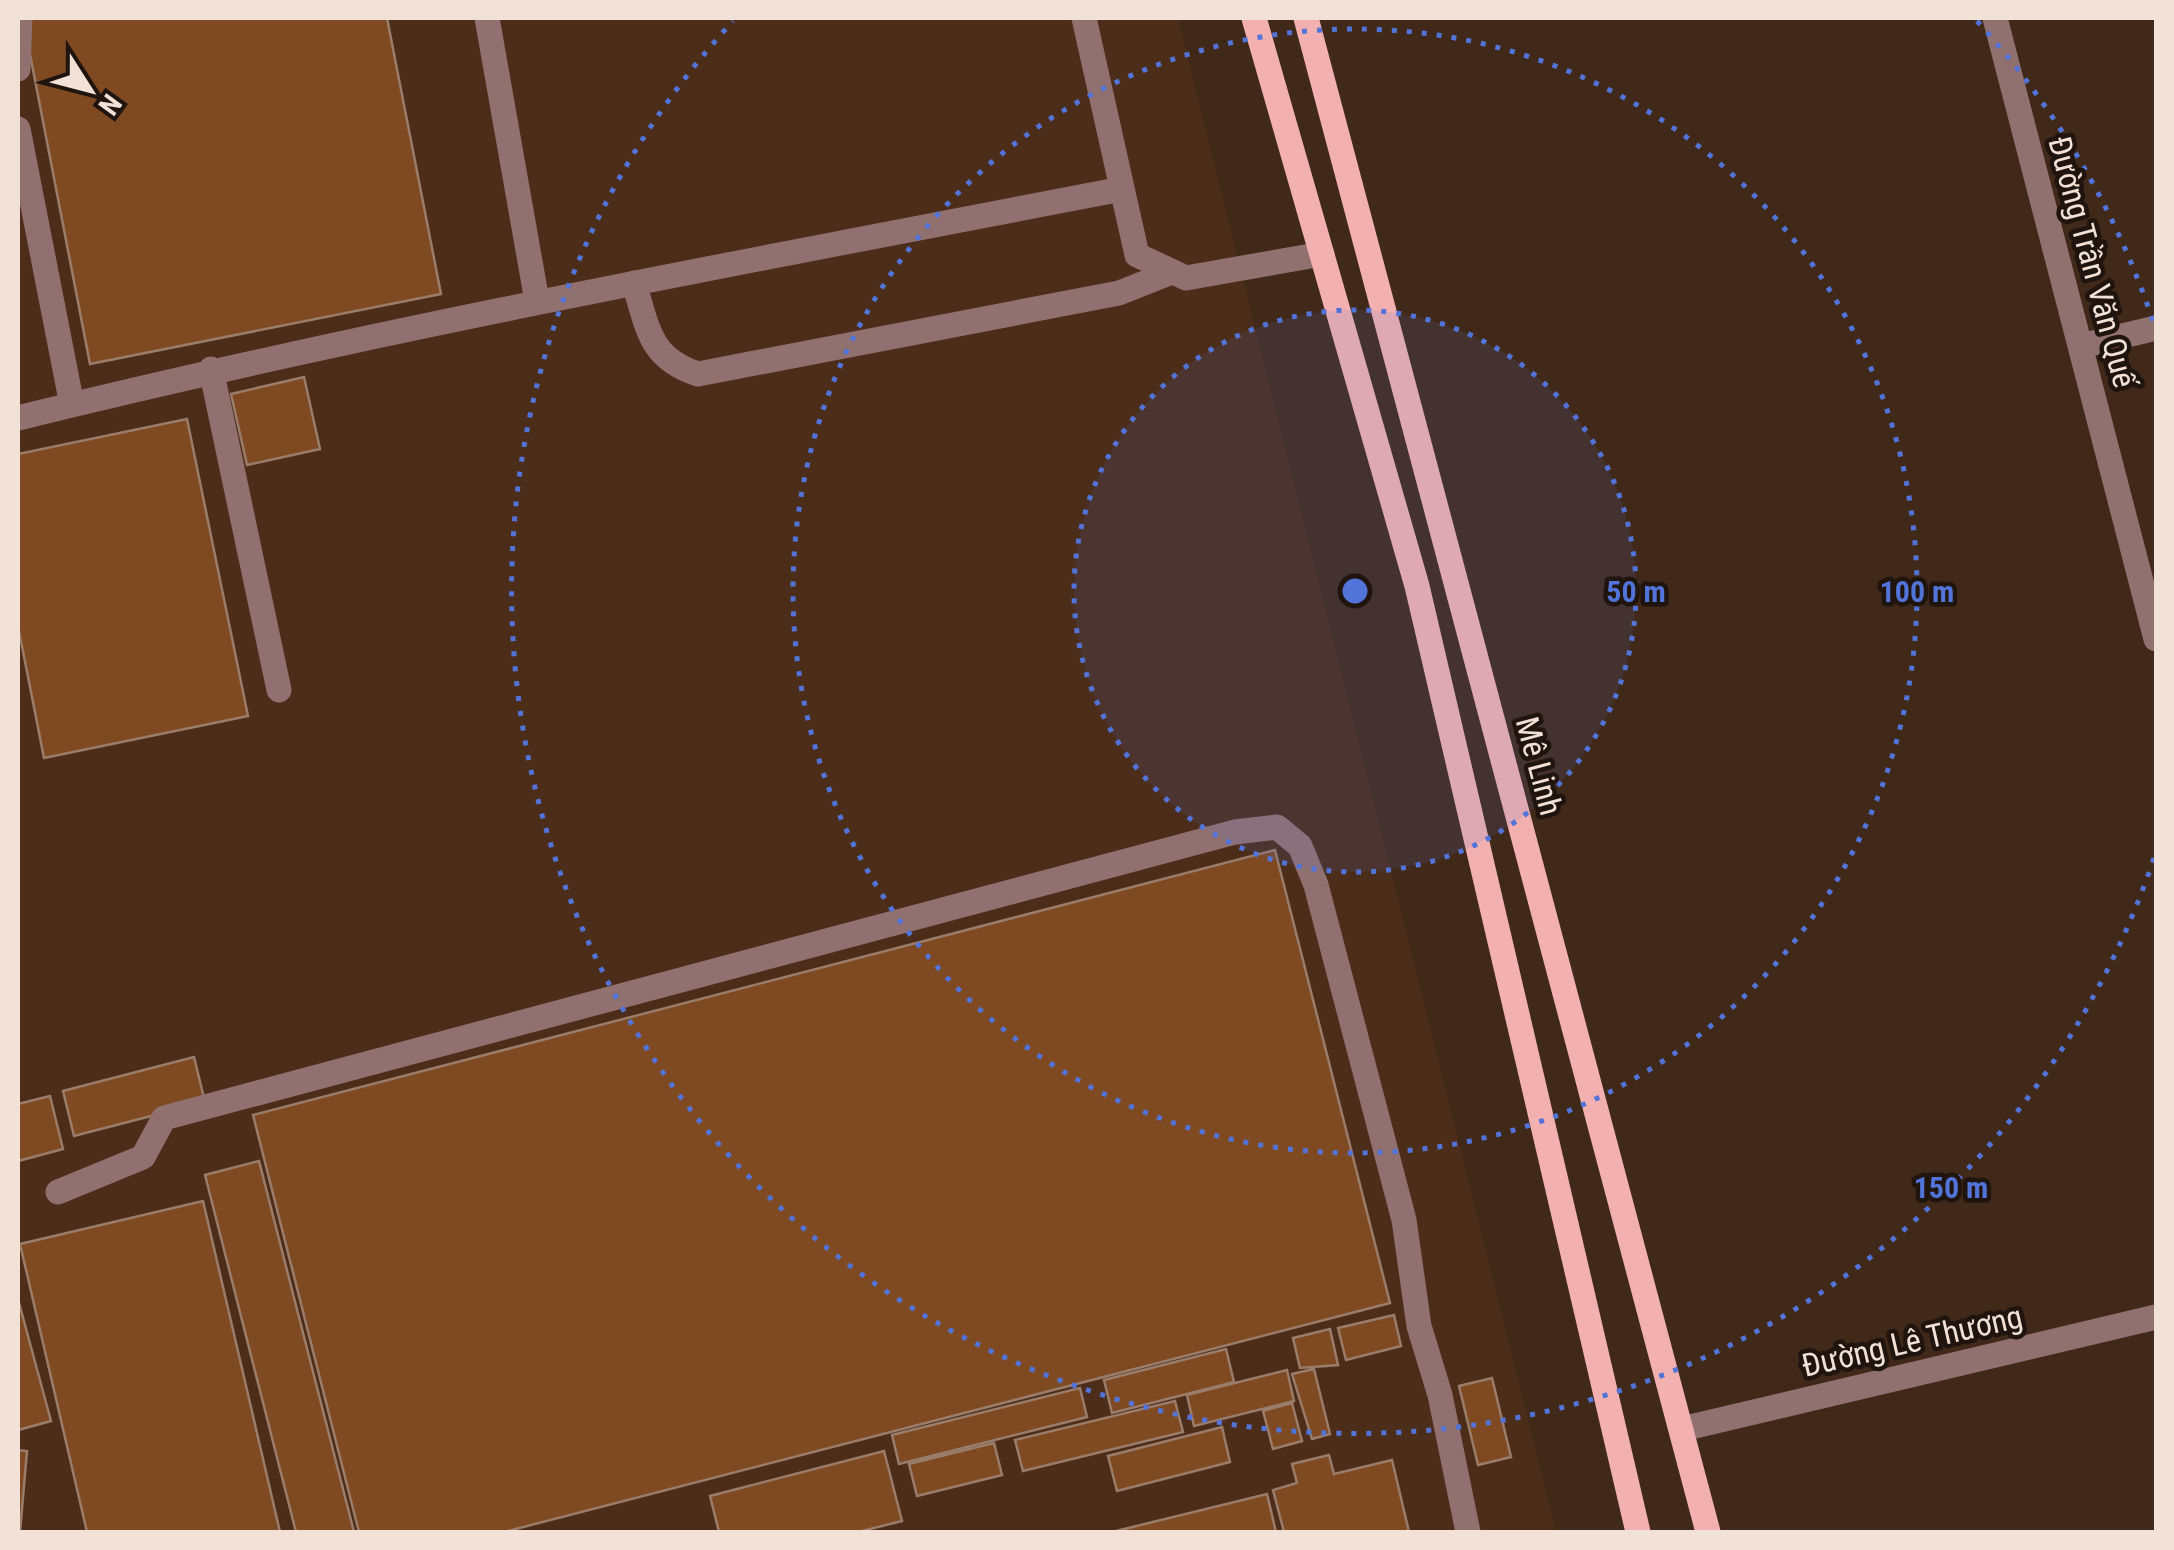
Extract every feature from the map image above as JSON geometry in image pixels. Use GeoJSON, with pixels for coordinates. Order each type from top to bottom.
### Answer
{"type":"FeatureCollection","features":[{"type":"Feature","properties":{"kind":"main road"},"geometry":{"type":"LineString","coordinates":[[1254,18],[1417,586],[1638,1532]]}},
{"type":"Feature","properties":{"kind":"main road","name":"Mê Linh"},"geometry":{"type":"LineString","coordinates":[[1306,18],[1708,1532]]}},
{"type":"Feature","properties":{"kind":"street"},"geometry":{"type":"LineString","coordinates":[[18,69],[20,18]]}},
{"type":"Feature","properties":{"kind":"street"},"geometry":{"type":"LineString","coordinates":[[487,18],[537,301]]}},
{"type":"Feature","properties":{"kind":"street"},"geometry":{"type":"LineString","coordinates":[[1084,18],[1137,255],[1186,278],[1322,254]]}},
{"type":"Feature","properties":{"kind":"street","name":"Đường Trần Văn Quế"},"geometry":{"type":"LineString","coordinates":[[1995,18],[2156,638]]}},
{"type":"Feature","properties":{"kind":"street"},"geometry":{"type":"LineString","coordinates":[[18,129],[72,405]]}},
{"type":"Feature","properties":{"kind":"street"},"geometry":{"type":"LineString","coordinates":[[18,418],[211,369],[537,301],[1122,189]]}},
{"type":"Feature","properties":{"kind":"street"},"geometry":{"type":"LineString","coordinates":[[634,283],[655,349],[679,368],[698,374],[1119,293],[1172,272]]}},
{"type":"Feature","properties":{"kind":"street"},"geometry":{"type":"LineString","coordinates":[[2080,346],[2156,328]]}},
{"type":"Feature","properties":{"kind":"street"},"geometry":{"type":"LineString","coordinates":[[211,369],[279,690]]}},
{"type":"Feature","properties":{"kind":"street"},"geometry":{"type":"LineString","coordinates":[[58,1192],[144,1157],[164,1118],[1216,837],[1277,828],[1300,846],[1316,885],[1404,1220],[1419,1326],[1440,1395],[1468,1532]]}},
{"type":"Feature","properties":{"kind":"street","name":"Đường Lê Thương"},"geometry":{"type":"LineString","coordinates":[[1682,1429],[2156,1316]]}},
{"type":"Feature","properties":{"kind":"shaded area"},"geometry":{"type":"Polygon","coordinates":[[[18,18],[1178,18],[1556,1532],[18,1532],[18,18]]]}},
{"type":"Feature","properties":{"kind":"building"},"geometry":{"type":"Polygon","coordinates":[[[23,18],[387,18],[441,294],[90,364],[23,18]]]}},
{"type":"Feature","properties":{"kind":"building"},"geometry":{"type":"Polygon","coordinates":[[[304,377],[320,449],[247,465],[231,394],[304,377]]]}},
{"type":"Feature","properties":{"kind":"building"},"geometry":{"type":"Polygon","coordinates":[[[187,419],[248,716],[44,758],[18,626],[18,454],[187,419]]]}},
{"type":"Feature","properties":{"kind":"building"},"geometry":{"type":"Polygon","coordinates":[[[1275,850],[1390,1303],[504,1532],[359,1532],[253,1115],[1275,850]]]}},
{"type":"Feature","properties":{"kind":"building"},"geometry":{"type":"Polygon","coordinates":[[[194,1057],[205,1102],[74,1136],[63,1091],[194,1057]]]}},
{"type":"Feature","properties":{"kind":"building"},"geometry":{"type":"Polygon","coordinates":[[[50,1096],[63,1149],[18,1161],[18,1104],[50,1096]]]}},
{"type":"Feature","properties":{"kind":"building"},"geometry":{"type":"Polygon","coordinates":[[[259,1161],[354,1532],[296,1532],[205,1175],[259,1161]]]}},
{"type":"Feature","properties":{"kind":"building"},"geometry":{"type":"Polygon","coordinates":[[[203,1201],[280,1532],[87,1532],[20,1244],[203,1201]]]}},
{"type":"Feature","properties":{"kind":"building"},"geometry":{"type":"Polygon","coordinates":[[[18,1299],[51,1421],[18,1430],[18,1299]]]}},
{"type":"Feature","properties":{"kind":"building"},"geometry":{"type":"Polygon","coordinates":[[[1394,1315],[1401,1346],[1346,1360],[1338,1328],[1394,1315]]]}},
{"type":"Feature","properties":{"kind":"building"},"geometry":{"type":"Polygon","coordinates":[[[1330,1329],[1338,1365],[1300,1368],[1293,1338],[1330,1329]]]}},
{"type":"Feature","properties":{"kind":"building"},"geometry":{"type":"Polygon","coordinates":[[[1226,1349],[1234,1382],[1112,1413],[1104,1380],[1226,1349]]]}},
{"type":"Feature","properties":{"kind":"building"},"geometry":{"type":"Polygon","coordinates":[[[1314,1369],[1330,1434],[1312,1439],[1292,1374],[1314,1369]]]}},
{"type":"Feature","properties":{"kind":"building"},"geometry":{"type":"Polygon","coordinates":[[[1287,1370],[1294,1401],[1194,1426],[1187,1395],[1287,1370]]]}},
{"type":"Feature","properties":{"kind":"building"},"geometry":{"type":"Polygon","coordinates":[[[1492,1378],[1511,1457],[1478,1465],[1459,1386],[1492,1378]]]}},
{"type":"Feature","properties":{"kind":"building"},"geometry":{"type":"Polygon","coordinates":[[[1080,1388],[1087,1417],[899,1464],[892,1435],[1080,1388]]]}},
{"type":"Feature","properties":{"kind":"building"},"geometry":{"type":"Polygon","coordinates":[[[1175,1401],[1183,1432],[1023,1471],[1015,1440],[1175,1401]]]}},
{"type":"Feature","properties":{"kind":"building"},"geometry":{"type":"Polygon","coordinates":[[[1292,1403],[1302,1441],[1273,1449],[1263,1411],[1292,1403]]]}},
{"type":"Feature","properties":{"kind":"building"},"geometry":{"type":"Polygon","coordinates":[[[1222,1427],[1230,1462],[1117,1491],[1108,1456],[1222,1427]]]}},
{"type":"Feature","properties":{"kind":"building"},"geometry":{"type":"Polygon","coordinates":[[[994,1443],[1002,1475],[917,1496],[909,1464],[994,1443]]]}},
{"type":"Feature","properties":{"kind":"building"},"geometry":{"type":"Polygon","coordinates":[[[18,1450],[27,1451],[20,1532],[18,1532],[18,1450]]]}},
{"type":"Feature","properties":{"kind":"building"},"geometry":{"type":"Polygon","coordinates":[[[884,1451],[902,1521],[858,1532],[719,1532],[710,1496],[884,1451]]]}},
{"type":"Feature","properties":{"kind":"building"},"geometry":{"type":"Polygon","coordinates":[[[1329,1455],[1334,1474],[1392,1460],[1409,1532],[1284,1532],[1273,1490],[1297,1483],[1292,1464],[1329,1455]]]}},
{"type":"Feature","properties":{"kind":"building"},"geometry":{"type":"Polygon","coordinates":[[[1267,1494],[1276,1532],[1112,1532],[1267,1494]]]}}]}
